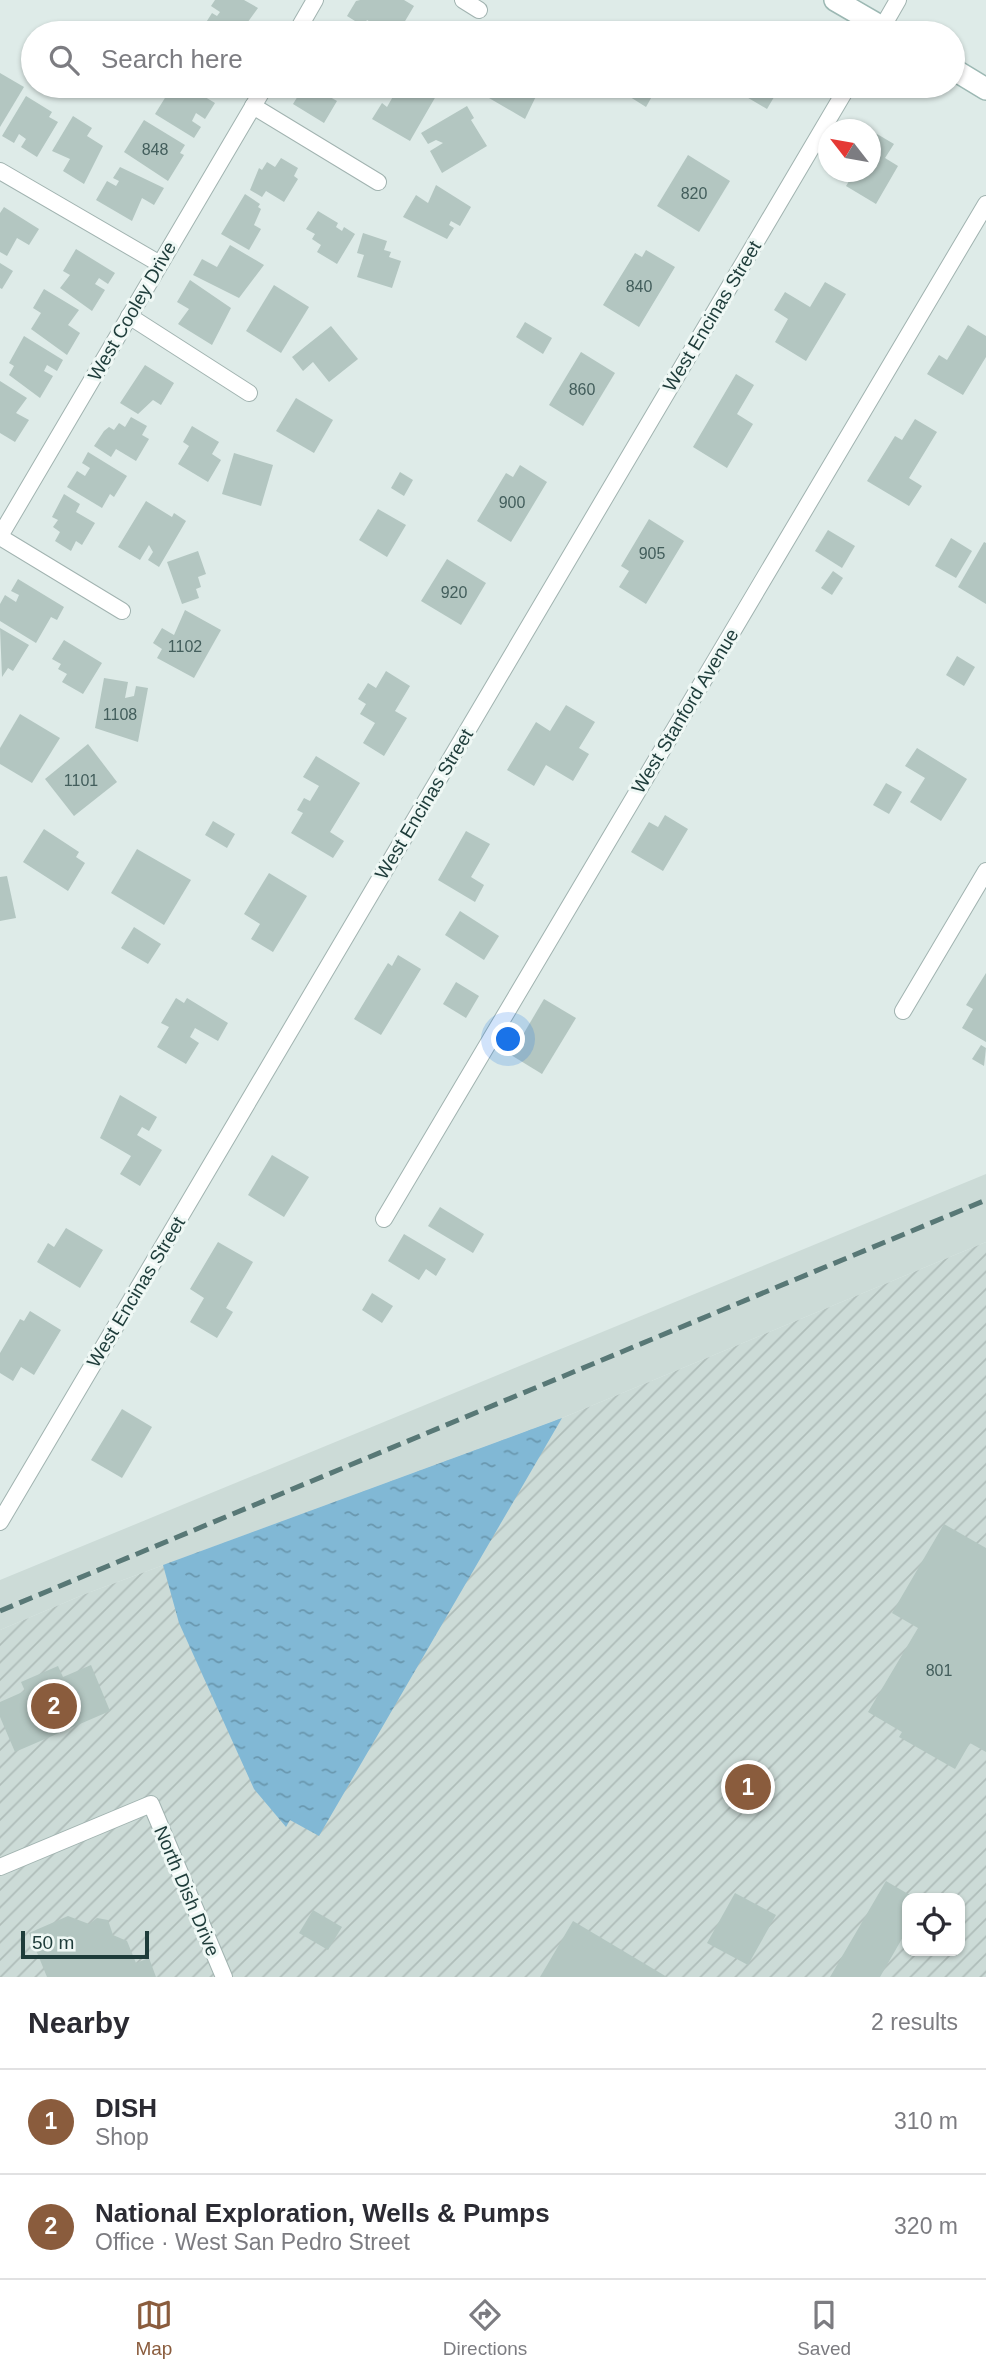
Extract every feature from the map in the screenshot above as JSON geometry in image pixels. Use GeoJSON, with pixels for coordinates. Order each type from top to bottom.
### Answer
{"type":"FeatureCollection","features":[{"type":"Feature","properties":{"kind":"main road"},"geometry":{"type":"LineString","coordinates":[[835,0],[868,21]]}},
{"type":"Feature","properties":{"kind":"main road"},"geometry":{"type":"LineString","coordinates":[[965,76],[986,89]]}},
{"type":"Feature","properties":{"kind":"street"},"geometry":{"type":"LineString","coordinates":[[303,21],[315,0]]}},
{"type":"Feature","properties":{"kind":"street"},"geometry":{"type":"LineString","coordinates":[[463,0],[479,10]]}},
{"type":"Feature","properties":{"kind":"street"},"geometry":{"type":"LineString","coordinates":[[889,21],[898,0]]}},
{"type":"Feature","properties":{"kind":"street","name":"West Cooley Drive"},"geometry":{"type":"LineString","coordinates":[[0,537],[258,98]]}},
{"type":"Feature","properties":{"kind":"street","name":"West Encinas Street"},"geometry":{"type":"LineString","coordinates":[[0,1522],[841,98]]}},
{"type":"Feature","properties":{"kind":"street"},"geometry":{"type":"LineString","coordinates":[[253,106],[378,182]]}},
{"type":"Feature","properties":{"kind":"street"},"geometry":{"type":"LineString","coordinates":[[0,171],[160,264]]}},
{"type":"Feature","properties":{"kind":"street","name":"West Stanford Avenue"},"geometry":{"type":"LineString","coordinates":[[384,1219],[986,204]]}},
{"type":"Feature","properties":{"kind":"street"},"geometry":{"type":"LineString","coordinates":[[129,316],[249,393]]}},
{"type":"Feature","properties":{"kind":"street"},"geometry":{"type":"LineString","coordinates":[[0,537],[122,611]]}},
{"type":"Feature","properties":{"kind":"street"},"geometry":{"type":"LineString","coordinates":[[903,1011],[986,870]]}},
{"type":"Feature","properties":{"kind":"street","name":"North Dish Drive"},"geometry":{"type":"LineString","coordinates":[[0,1867],[151,1804],[224,1977]]}},
{"type":"Feature","properties":{"kind":"shaded area"},"geometry":{"type":"Polygon","coordinates":[[[986,1174],[986,1242],[562,1418],[85,1594],[0,1630],[0,1580],[986,1174]]]}},
{"type":"Feature","properties":{"kind":"shaded area"},"geometry":{"type":"Polygon","coordinates":[[[986,1242],[986,1977],[0,1977],[0,1630],[85,1594],[562,1418],[986,1242]]]}},
{"type":"Feature","properties":{"kind":"water"},"geometry":{"type":"Polygon","coordinates":[[[562,1418],[319,1836],[290,1820],[286,1827],[254,1789],[179,1623],[163,1565],[562,1418]]]}},
{"type":"Feature","properties":{"kind":"building"},"geometry":{"type":"Polygon","coordinates":[[[215,0],[244,0],[258,8],[249,21],[207,21],[212,13],[217,16],[220,12],[211,6],[215,0]]]}},
{"type":"Feature","properties":{"kind":"building"},"geometry":{"type":"Polygon","coordinates":[[[404,0],[414,6],[405,21],[355,21],[347,16],[356,1],[404,0]]]}},
{"type":"Feature","properties":{"kind":"building"},"geometry":{"type":"Polygon","coordinates":[[[0,73],[21,85],[21,92],[0,127],[0,73]]]}},
{"type":"Feature","properties":{"kind":"building"},"geometry":{"type":"Polygon","coordinates":[[[25,98],[52,112],[49,117],[58,122],[37,157],[21,147],[26,139],[19,134],[14,143],[2,136],[25,98]]]}},
{"type":"Feature","properties":{"kind":"building"},"geometry":{"type":"Polygon","coordinates":[[[165,98],[207,98],[215,103],[205,119],[196,113],[192,121],[201,127],[194,138],[155,114],[165,98]]]}},
{"type":"Feature","properties":{"kind":"building"},"geometry":{"type":"Polygon","coordinates":[[[297,98],[332,98],[337,101],[324,123],[293,104],[297,98]]]}},
{"type":"Feature","properties":{"kind":"building"},"geometry":{"type":"Polygon","coordinates":[[[392,98],[435,98],[410,141],[372,119],[382,103],[387,107],[392,98]]]}},
{"type":"Feature","properties":{"kind":"building"},"geometry":{"type":"Polygon","coordinates":[[[489,98],[535,98],[525,119],[489,98]]]}},
{"type":"Feature","properties":{"kind":"building"},"geometry":{"type":"Polygon","coordinates":[[[632,98],[651,98],[646,107],[632,98]]]}},
{"type":"Feature","properties":{"kind":"building"},"geometry":{"type":"Polygon","coordinates":[[[748,98],[773,98],[767,109],[748,98]]]}},
{"type":"Feature","properties":{"kind":"building"},"geometry":{"type":"Polygon","coordinates":[[[467,106],[474,118],[471,120],[487,146],[442,173],[430,151],[443,143],[436,140],[428,144],[421,133],[467,106]]]}},
{"type":"Feature","properties":{"kind":"building"},"geometry":{"type":"Polygon","coordinates":[[[73,116],[92,128],[87,136],[103,146],[84,184],[63,171],[70,159],[52,151],[73,116]]]}},
{"type":"Feature","properties":{"kind":"building"},"geometry":{"type":"Polygon","coordinates":[[[144,120],[185,145],[180,153],[184,155],[168,181],[124,152],[144,120]]]}},
{"type":"Feature","properties":{"kind":"building"},"geometry":{"type":"Polygon","coordinates":[[[881,136],[894,144],[885,158],[898,166],[876,204],[846,186],[849,182],[881,182],[881,136]]]}},
{"type":"Feature","properties":{"kind":"building"},"geometry":{"type":"Polygon","coordinates":[[[688,155],[730,181],[699,232],[657,206],[688,155]]]}},
{"type":"Feature","properties":{"kind":"building"},"geometry":{"type":"Polygon","coordinates":[[[281,158],[298,168],[294,176],[298,179],[284,202],[266,191],[262,197],[250,190],[259,168],[262,170],[267,162],[275,167],[281,158]]]}},
{"type":"Feature","properties":{"kind":"building"},"geometry":{"type":"Polygon","coordinates":[[[120,167],[164,188],[154,205],[142,198],[132,221],[96,200],[107,181],[116,186],[119,181],[113,178],[120,167]]]}},
{"type":"Feature","properties":{"kind":"building"},"geometry":{"type":"Polygon","coordinates":[[[436,185],[471,207],[460,226],[451,221],[449,225],[454,228],[447,239],[403,217],[416,195],[428,203],[436,185]]]}},
{"type":"Feature","properties":{"kind":"building"},"geometry":{"type":"Polygon","coordinates":[[[245,194],[260,204],[258,207],[261,209],[254,225],[261,229],[249,250],[221,234],[245,194]]]}},
{"type":"Feature","properties":{"kind":"building"},"geometry":{"type":"Polygon","coordinates":[[[4,207],[39,229],[29,245],[17,238],[7,256],[0,252],[0,213],[4,207]]]}},
{"type":"Feature","properties":{"kind":"building"},"geometry":{"type":"Polygon","coordinates":[[[318,211],[338,223],[336,227],[342,231],[344,227],[355,234],[337,264],[317,252],[321,245],[312,239],[315,234],[306,229],[318,211]]]}},
{"type":"Feature","properties":{"kind":"building"},"geometry":{"type":"Polygon","coordinates":[[[363,233],[387,241],[384,250],[391,252],[389,257],[401,261],[392,288],[357,277],[364,255],[357,253],[363,233]]]}},
{"type":"Feature","properties":{"kind":"building"},"geometry":{"type":"Polygon","coordinates":[[[230,245],[264,265],[239,298],[193,275],[202,259],[217,267],[230,245]]]}},
{"type":"Feature","properties":{"kind":"building"},"geometry":{"type":"Polygon","coordinates":[[[76,249],[115,273],[108,284],[99,278],[95,284],[105,290],[92,311],[60,288],[70,275],[63,271],[76,249]]]}},
{"type":"Feature","properties":{"kind":"building"},"geometry":{"type":"Polygon","coordinates":[[[646,250],[675,267],[639,327],[603,305],[635,253],[642,257],[646,250]]]}},
{"type":"Feature","properties":{"kind":"building"},"geometry":{"type":"Polygon","coordinates":[[[0,263],[13,271],[2,289],[0,288],[0,263]]]}},
{"type":"Feature","properties":{"kind":"building"},"geometry":{"type":"Polygon","coordinates":[[[190,280],[231,308],[212,345],[178,324],[189,309],[177,302],[190,280]]]}},
{"type":"Feature","properties":{"kind":"building"},"geometry":{"type":"Polygon","coordinates":[[[825,282],[846,294],[806,361],[775,342],[788,319],[774,310],[785,292],[810,307],[825,282]]]}},
{"type":"Feature","properties":{"kind":"building"},"geometry":{"type":"Polygon","coordinates":[[[274,285],[309,307],[281,353],[246,331],[274,285]]]}},
{"type":"Feature","properties":{"kind":"building"},"geometry":{"type":"Polygon","coordinates":[[[44,289],[79,310],[68,325],[80,333],[67,355],[31,329],[41,313],[33,308],[44,289]]]}},
{"type":"Feature","properties":{"kind":"building"},"geometry":{"type":"Polygon","coordinates":[[[525,322],[552,338],[543,354],[516,337],[525,322]]]}},
{"type":"Feature","properties":{"kind":"building"},"geometry":{"type":"Polygon","coordinates":[[[968,325],[986,336],[986,357],[963,395],[927,374],[939,355],[947,360],[968,325]]]}},
{"type":"Feature","properties":{"kind":"building"},"geometry":{"type":"Polygon","coordinates":[[[331,326],[358,359],[329,382],[313,362],[303,371],[292,357],[331,326]]]}},
{"type":"Feature","properties":{"kind":"building"},"geometry":{"type":"Polygon","coordinates":[[[24,336],[63,360],[57,371],[47,365],[44,371],[53,376],[40,398],[9,375],[14,366],[9,363],[24,336]]]}},
{"type":"Feature","properties":{"kind":"building"},"geometry":{"type":"Polygon","coordinates":[[[581,352],[615,373],[583,426],[549,405],[581,352]]]}},
{"type":"Feature","properties":{"kind":"building"},"geometry":{"type":"Polygon","coordinates":[[[145,365],[174,383],[161,405],[153,400],[138,414],[120,403],[145,365]]]}},
{"type":"Feature","properties":{"kind":"building"},"geometry":{"type":"Polygon","coordinates":[[[736,374],[754,385],[737,414],[753,424],[727,468],[693,447],[736,374]]]}},
{"type":"Feature","properties":{"kind":"building"},"geometry":{"type":"Polygon","coordinates":[[[0,381],[27,398],[16,413],[29,420],[15,442],[0,433],[0,381]]]}},
{"type":"Feature","properties":{"kind":"building"},"geometry":{"type":"Polygon","coordinates":[[[296,398],[333,420],[314,453],[276,431],[296,398]]]}},
{"type":"Feature","properties":{"kind":"building"},"geometry":{"type":"Polygon","coordinates":[[[131,417],[147,426],[142,435],[149,439],[136,461],[116,449],[111,457],[94,446],[109,427],[114,430],[119,423],[125,427],[131,417]]]}},
{"type":"Feature","properties":{"kind":"building"},"geometry":{"type":"Polygon","coordinates":[[[915,419],[937,432],[909,478],[922,486],[909,506],[867,481],[895,436],[902,440],[915,419]]]}},
{"type":"Feature","properties":{"kind":"building"},"geometry":{"type":"Polygon","coordinates":[[[192,426],[219,442],[212,454],[221,460],[208,482],[178,464],[189,446],[183,442],[192,426]]]}},
{"type":"Feature","properties":{"kind":"building"},"geometry":{"type":"Polygon","coordinates":[[[88,452],[127,476],[114,497],[110,494],[102,508],[67,487],[77,471],[85,476],[90,468],[82,463],[88,452]]]}},
{"type":"Feature","properties":{"kind":"building"},"geometry":{"type":"Polygon","coordinates":[[[234,453],[273,465],[261,506],[222,494],[234,453]]]}},
{"type":"Feature","properties":{"kind":"building"},"geometry":{"type":"Polygon","coordinates":[[[520,465],[547,482],[511,542],[477,521],[506,473],[513,477],[520,465]]]}},
{"type":"Feature","properties":{"kind":"building"},"geometry":{"type":"Polygon","coordinates":[[[400,472],[413,480],[404,496],[391,488],[400,472]]]}},
{"type":"Feature","properties":{"kind":"building"},"geometry":{"type":"Polygon","coordinates":[[[64,494],[80,504],[76,512],[95,523],[82,545],[76,541],[71,551],[55,541],[60,532],[53,527],[58,520],[52,517],[64,494]]]}},
{"type":"Feature","properties":{"kind":"building"},"geometry":{"type":"Polygon","coordinates":[[[146,501],[172,517],[174,513],[186,521],[159,567],[148,560],[153,552],[149,545],[140,560],[118,547],[146,501]]]}},
{"type":"Feature","properties":{"kind":"building"},"geometry":{"type":"Polygon","coordinates":[[[378,509],[406,525],[387,557],[359,540],[378,509]]]}},
{"type":"Feature","properties":{"kind":"building"},"geometry":{"type":"Polygon","coordinates":[[[649,519],[684,541],[646,604],[619,587],[629,571],[621,566],[649,519]]]}},
{"type":"Feature","properties":{"kind":"building"},"geometry":{"type":"Polygon","coordinates":[[[828,530],[855,546],[842,568],[815,551],[828,530]]]}},
{"type":"Feature","properties":{"kind":"building"},"geometry":{"type":"Polygon","coordinates":[[[951,538],[972,551],[956,578],[935,566],[951,538]]]}},
{"type":"Feature","properties":{"kind":"building"},"geometry":{"type":"Polygon","coordinates":[[[984,542],[986,543],[986,604],[958,587],[984,542]]]}},
{"type":"Feature","properties":{"kind":"building"},"geometry":{"type":"Polygon","coordinates":[[[198,551],[206,574],[198,577],[201,587],[196,589],[199,598],[182,604],[167,562],[198,551]]]}},
{"type":"Feature","properties":{"kind":"building"},"geometry":{"type":"Polygon","coordinates":[[[447,559],[486,583],[461,625],[421,601],[447,559]]]}},
{"type":"Feature","properties":{"kind":"building"},"geometry":{"type":"Polygon","coordinates":[[[833,571],[843,578],[832,595],[821,588],[833,571]]]}},
{"type":"Feature","properties":{"kind":"building"},"geometry":{"type":"Polygon","coordinates":[[[18,579],[64,607],[57,620],[51,617],[36,643],[0,621],[0,604],[5,595],[16,602],[19,595],[11,591],[18,579]]]}},
{"type":"Feature","properties":{"kind":"building"},"geometry":{"type":"Polygon","coordinates":[[[185,610],[221,630],[194,678],[157,658],[162,649],[153,643],[162,628],[174,635],[185,610]]]}},
{"type":"Feature","properties":{"kind":"building"},"geometry":{"type":"Polygon","coordinates":[[[0,628],[29,645],[13,671],[8,668],[2,677],[0,628]]]}},
{"type":"Feature","properties":{"kind":"building"},"geometry":{"type":"Polygon","coordinates":[[[64,640],[102,663],[83,694],[62,682],[67,674],[58,669],[61,664],[52,659],[64,640]]]}},
{"type":"Feature","properties":{"kind":"building"},"geometry":{"type":"Polygon","coordinates":[[[957,656],[975,667],[964,686],[946,675],[957,656]]]}},
{"type":"Feature","properties":{"kind":"building"},"geometry":{"type":"Polygon","coordinates":[[[386,671],[410,686],[395,711],[407,718],[384,756],[363,743],[375,723],[360,714],[366,704],[358,699],[368,683],[376,688],[386,671]]]}},
{"type":"Feature","properties":{"kind":"building"},"geometry":{"type":"Polygon","coordinates":[[[104,678],[128,682],[125,698],[134,696],[136,686],[148,688],[138,742],[95,728],[104,678]]]}},
{"type":"Feature","properties":{"kind":"building"},"geometry":{"type":"Polygon","coordinates":[[[566,705],[595,722],[579,748],[589,754],[573,781],[546,765],[534,786],[507,770],[536,722],[550,731],[566,705]]]}},
{"type":"Feature","properties":{"kind":"building"},"geometry":{"type":"Polygon","coordinates":[[[20,714],[60,738],[32,783],[0,764],[0,748],[20,714]]]}},
{"type":"Feature","properties":{"kind":"building"},"geometry":{"type":"Polygon","coordinates":[[[88,744],[117,782],[74,816],[45,779],[88,744]]]}},
{"type":"Feature","properties":{"kind":"building"},"geometry":{"type":"Polygon","coordinates":[[[917,748],[967,779],[941,821],[910,802],[925,778],[905,766],[917,748]]]}},
{"type":"Feature","properties":{"kind":"building"},"geometry":{"type":"Polygon","coordinates":[[[316,756],[360,783],[330,832],[344,841],[333,858],[291,833],[303,813],[297,810],[304,798],[310,801],[319,786],[303,777],[316,756]]]}},
{"type":"Feature","properties":{"kind":"building"},"geometry":{"type":"Polygon","coordinates":[[[886,783],[902,792],[889,814],[873,805],[886,783]]]}},
{"type":"Feature","properties":{"kind":"building"},"geometry":{"type":"Polygon","coordinates":[[[665,815],[688,829],[663,871],[631,852],[649,822],[658,827],[665,815]]]}},
{"type":"Feature","properties":{"kind":"building"},"geometry":{"type":"Polygon","coordinates":[[[213,821],[235,834],[227,848],[205,835],[213,821]]]}},
{"type":"Feature","properties":{"kind":"building"},"geometry":{"type":"Polygon","coordinates":[[[44,829],[79,852],[76,857],[85,863],[68,891],[23,862],[44,829]]]}},
{"type":"Feature","properties":{"kind":"building"},"geometry":{"type":"Polygon","coordinates":[[[466,831],[490,844],[471,877],[484,885],[475,902],[438,880],[466,831]]]}},
{"type":"Feature","properties":{"kind":"building"},"geometry":{"type":"Polygon","coordinates":[[[137,849],[191,880],[164,925],[111,893],[137,849]]]}},
{"type":"Feature","properties":{"kind":"building"},"geometry":{"type":"Polygon","coordinates":[[[269,873],[307,896],[273,952],[251,939],[260,924],[244,914],[269,873]]]}},
{"type":"Feature","properties":{"kind":"building"},"geometry":{"type":"Polygon","coordinates":[[[7,876],[16,918],[0,921],[0,877],[7,876]]]}},
{"type":"Feature","properties":{"kind":"building"},"geometry":{"type":"Polygon","coordinates":[[[460,911],[499,936],[484,960],[445,935],[460,911]]]}},
{"type":"Feature","properties":{"kind":"building"},"geometry":{"type":"Polygon","coordinates":[[[134,927],[161,944],[148,964],[121,948],[134,927]]]}},
{"type":"Feature","properties":{"kind":"building"},"geometry":{"type":"Polygon","coordinates":[[[398,955],[421,969],[381,1035],[354,1019],[388,963],[392,966],[398,955]]]}},
{"type":"Feature","properties":{"kind":"building"},"geometry":{"type":"Polygon","coordinates":[[[986,973],[986,1042],[962,1028],[973,1009],[966,1005],[986,973]]]}},
{"type":"Feature","properties":{"kind":"building"},"geometry":{"type":"Polygon","coordinates":[[[456,982],[479,996],[466,1018],[443,1004],[456,982]]]}},
{"type":"Feature","properties":{"kind":"building"},"geometry":{"type":"Polygon","coordinates":[[[176,998],[184,1003],[187,998],[228,1023],[218,1041],[195,1028],[190,1037],[199,1043],[186,1064],[157,1047],[169,1027],[161,1023],[176,998]]]}},
{"type":"Feature","properties":{"kind":"building"},"geometry":{"type":"Polygon","coordinates":[[[544,999],[576,1018],[542,1074],[511,1055],[544,999]]]}},
{"type":"Feature","properties":{"kind":"building"},"geometry":{"type":"Polygon","coordinates":[[[981,1045],[986,1048],[984,1066],[972,1059],[981,1045]]]}},
{"type":"Feature","properties":{"kind":"building"},"geometry":{"type":"Polygon","coordinates":[[[120,1095],[157,1117],[149,1131],[142,1127],[137,1135],[162,1150],[140,1186],[120,1174],[131,1156],[100,1138],[120,1095]]]}},
{"type":"Feature","properties":{"kind":"building"},"geometry":{"type":"Polygon","coordinates":[[[272,1155],[309,1177],[284,1217],[248,1195],[272,1155]]]}},
{"type":"Feature","properties":{"kind":"building"},"geometry":{"type":"Polygon","coordinates":[[[440,1207],[484,1234],[473,1253],[428,1226],[440,1207]]]}},
{"type":"Feature","properties":{"kind":"building"},"geometry":{"type":"Polygon","coordinates":[[[66,1228],[103,1250],[80,1288],[37,1262],[48,1243],[54,1247],[66,1228]]]}},
{"type":"Feature","properties":{"kind":"building"},"geometry":{"type":"Polygon","coordinates":[[[404,1234],[446,1259],[436,1276],[426,1269],[419,1280],[388,1261],[404,1234]]]}},
{"type":"Feature","properties":{"kind":"building"},"geometry":{"type":"Polygon","coordinates":[[[218,1242],[253,1262],[226,1308],[233,1312],[217,1338],[190,1322],[204,1298],[190,1289],[218,1242]]]}},
{"type":"Feature","properties":{"kind":"building"},"geometry":{"type":"Polygon","coordinates":[[[372,1293],[393,1306],[382,1323],[362,1310],[372,1293]]]}},
{"type":"Feature","properties":{"kind":"building"},"geometry":{"type":"Polygon","coordinates":[[[30,1311],[61,1330],[34,1375],[21,1367],[13,1381],[0,1373],[0,1353],[20,1319],[24,1321],[30,1311]]]}},
{"type":"Feature","properties":{"kind":"building"},"geometry":{"type":"Polygon","coordinates":[[[122,1409],[152,1427],[122,1478],[91,1460],[122,1409]]]}},
{"type":"Feature","properties":{"kind":"building"},"geometry":{"type":"Polygon","coordinates":[[[944,1524],[986,1548],[986,1752],[970,1743],[955,1769],[899,1737],[902,1732],[868,1712],[918,1628],[892,1613],[944,1524]]]}},
{"type":"Feature","properties":{"kind":"building"},"geometry":{"type":"Polygon","coordinates":[[[91,1665],[110,1711],[15,1752],[0,1717],[0,1702],[25,1691],[21,1682],[58,1666],[63,1677],[91,1665]]]}},
{"type":"Feature","properties":{"kind":"building"},"geometry":{"type":"Polygon","coordinates":[[[886,1881],[906,1893],[902,1893],[902,1939],[880,1977],[830,1977],[886,1881]]]}},
{"type":"Feature","properties":{"kind":"building"},"geometry":{"type":"Polygon","coordinates":[[[735,1893],[776,1915],[748,1965],[707,1943],[735,1893]]]}},
{"type":"Feature","properties":{"kind":"building"},"geometry":{"type":"Polygon","coordinates":[[[313,1910],[342,1927],[328,1950],[299,1933],[313,1910]]]}},
{"type":"Feature","properties":{"kind":"building"},"geometry":{"type":"Polygon","coordinates":[[[68,1916],[89,1924],[97,1918],[108,1920],[113,1935],[127,1941],[136,1963],[149,1958],[156,1977],[47,1977],[29,1933],[68,1916]]]}},
{"type":"Feature","properties":{"kind":"building"},"geometry":{"type":"Polygon","coordinates":[[[573,1921],[667,1977],[540,1977],[573,1921]]]}},
{"type":"Feature","properties":{"kind":"railway"},"geometry":{"type":"LineString","coordinates":[[0,1611],[986,1200]]}},
{"type":"Feature","properties":{"kind":"place","name":"National Exploration, Wells & Pumps"},"geometry":{"type":"Point","coordinates":[54,1706]}},
{"type":"Feature","properties":{"kind":"place","name":"DISH"},"geometry":{"type":"Point","coordinates":[748,1787]}}]}
